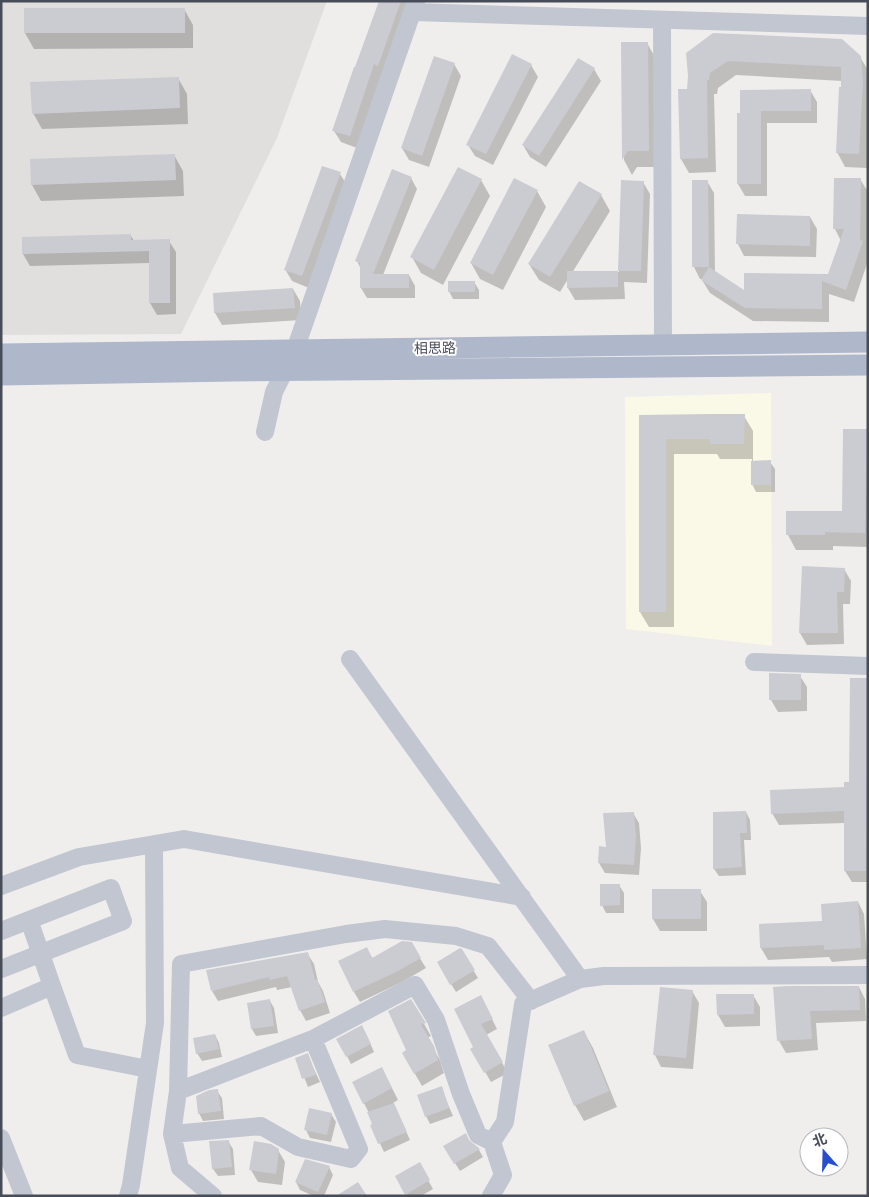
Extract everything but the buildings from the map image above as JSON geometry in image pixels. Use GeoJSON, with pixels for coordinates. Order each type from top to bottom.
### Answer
{"type":"FeatureCollection","features":[{"type":"Feature","properties":{"kind":"main road","name":"相思路"},"geometry":{"type":"LineString","coordinates":[[1,354],[868,342]]}},
{"type":"Feature","properties":{"kind":"main road","name":"相思路"},"geometry":{"type":"LineString","coordinates":[[1,375],[285,370],[868,365]]}},
{"type":"Feature","properties":{"kind":"street"},"geometry":{"type":"LineString","coordinates":[[265,432],[274,392],[295,350],[415,7],[662,20],[868,26]]}},
{"type":"Feature","properties":{"kind":"street"},"geometry":{"type":"LineString","coordinates":[[662,20],[663,345]]}},
{"type":"Feature","properties":{"kind":"street"},"geometry":{"type":"LineString","coordinates":[[350,659],[580,979]]}},
{"type":"Feature","properties":{"kind":"street"},"geometry":{"type":"LineString","coordinates":[[754,662],[868,666]]}},
{"type":"Feature","properties":{"kind":"street"},"geometry":{"type":"LineString","coordinates":[[1,886],[79,857],[184,839],[522,897]]}},
{"type":"Feature","properties":{"kind":"street"},"geometry":{"type":"LineString","coordinates":[[128,1196],[155,1023],[154,844]]}},
{"type":"Feature","properties":{"kind":"street"},"geometry":{"type":"LineString","coordinates":[[1,931],[112,888],[123,921],[1,969]]}},
{"type":"Feature","properties":{"kind":"street"},"geometry":{"type":"LineString","coordinates":[[29,920],[77,1055],[148,1069]]}},
{"type":"Feature","properties":{"kind":"street"},"geometry":{"type":"LineString","coordinates":[[212,1196],[180,1168],[172,1134],[178,1091],[181,964],[346,934],[385,929],[456,936],[488,946],[530,1001]]}},
{"type":"Feature","properties":{"kind":"street"},"geometry":{"type":"LineString","coordinates":[[492,1142],[506,1122],[523,1004],[580,979],[604,976],[868,975]]}},
{"type":"Feature","properties":{"kind":"street"},"geometry":{"type":"LineString","coordinates":[[178,1091],[314,1039],[414,985],[436,1020],[460,1094],[478,1136],[492,1142],[503,1175],[490,1196]]}},
{"type":"Feature","properties":{"kind":"street"},"geometry":{"type":"LineString","coordinates":[[1,1008],[52,986]]}},
{"type":"Feature","properties":{"kind":"street"},"geometry":{"type":"LineString","coordinates":[[172,1134],[261,1126],[298,1146],[351,1159],[359,1149],[314,1039]]}},
{"type":"Feature","properties":{"kind":"street"},"geometry":{"type":"LineString","coordinates":[[1,1138],[24,1196]]}},
{"type":"Feature","properties":{"kind":"shaded area"},"geometry":{"type":"Polygon","coordinates":[[[1,1],[327,1],[277,138],[181,334],[1,335],[1,1]]]}},
{"type":"Feature","properties":{"kind":"shaded area"},"geometry":{"type":"Polygon","coordinates":[[[771,393],[772,646],[626,629],[625,397],[771,393]]]}}]}
